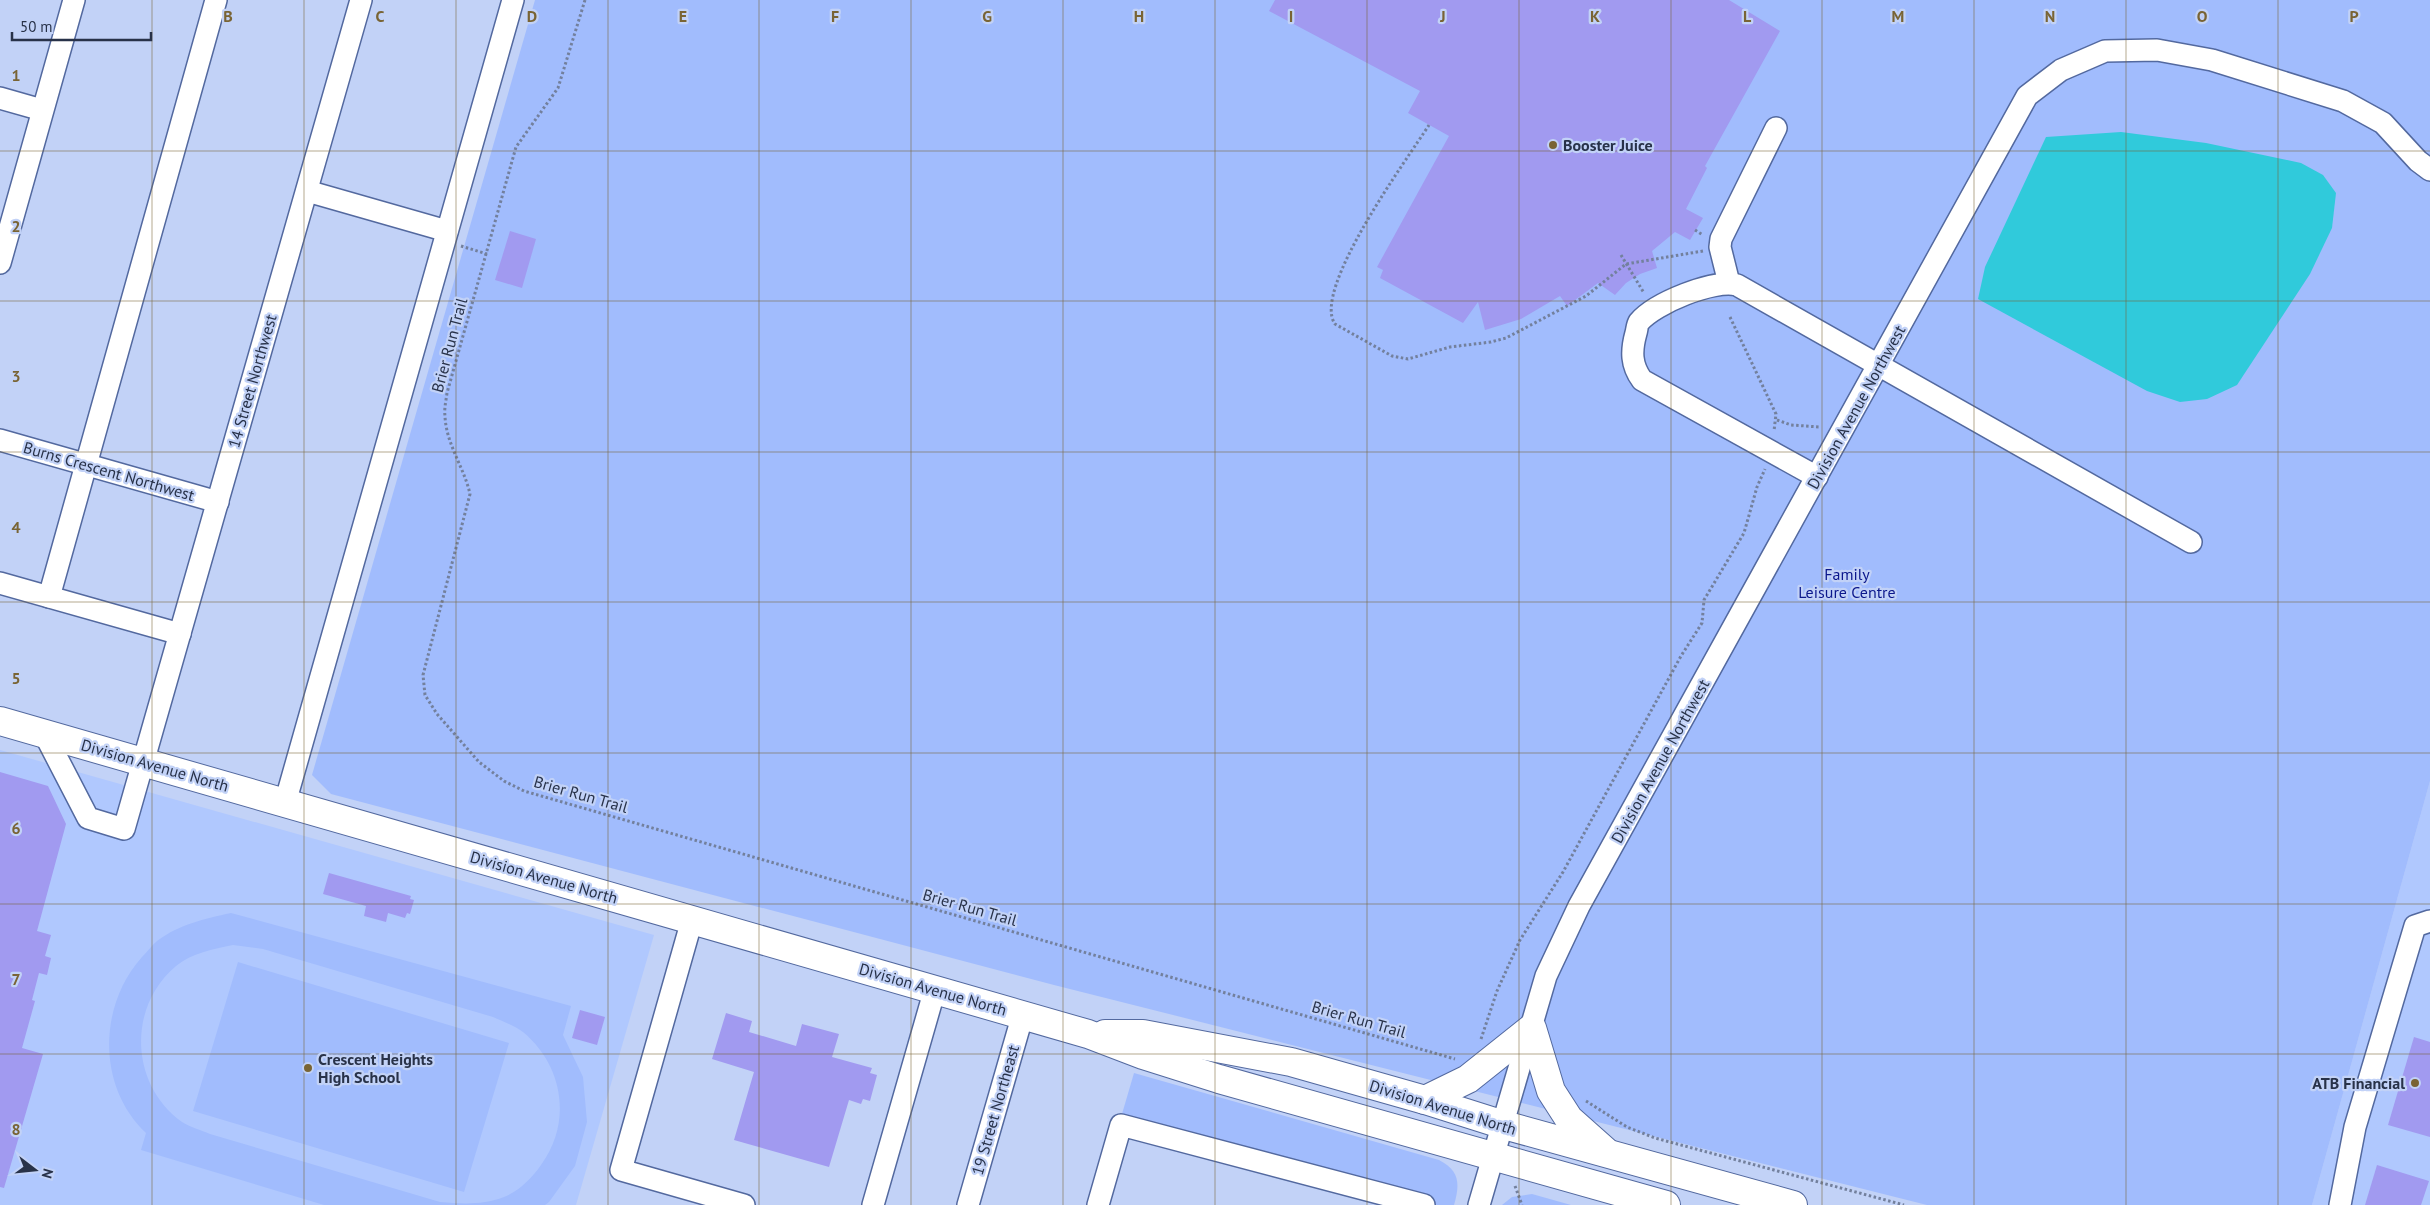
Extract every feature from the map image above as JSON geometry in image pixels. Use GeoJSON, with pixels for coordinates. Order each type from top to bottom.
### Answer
{"type":"FeatureCollection","features":[{"type":"Feature","properties":{"kind":"main road","name":"Division Avenue North"},"geometry":{"type":"LineString","coordinates":[[0,721],[1023,1014],[1219,1079],[1666,1205]]}},
{"type":"Feature","properties":{"kind":"main road"},"geometry":{"type":"LineString","coordinates":[[1425,1100],[1468,1079],[1532,1028],[1550,1091],[1569,1119],[1610,1155]]}},
{"type":"Feature","properties":{"kind":"main road","name":"Division Avenue North"},"geometry":{"type":"LineString","coordinates":[[1088,1034],[1143,1034],[1291,1062],[1425,1100],[1504,1125],[1793,1205]]}},
{"type":"Feature","properties":{"kind":"street"},"geometry":{"type":"LineString","coordinates":[[0,263],[74,0]]}},
{"type":"Feature","properties":{"kind":"street"},"geometry":{"type":"LineString","coordinates":[[49,597],[216,0]]}},
{"type":"Feature","properties":{"kind":"street","name":"14 Street Northwest"},"geometry":{"type":"LineString","coordinates":[[44,733],[88,818],[124,828],[361,0]]}},
{"type":"Feature","properties":{"kind":"street"},"geometry":{"type":"LineString","coordinates":[[285,803],[513,0]]}},
{"type":"Feature","properties":{"kind":"street","name":"Division Avenue Northwest"},"geometry":{"type":"LineString","coordinates":[[1479,1205],[1504,1125],[1546,976],[1579,906],[2027,96],[2061,70],[2105,51],[2157,50],[2212,60],[2343,101],[2383,123],[2418,161],[2430,170]]}},
{"type":"Feature","properties":{"kind":"street"},"geometry":{"type":"LineString","coordinates":[[0,98],[42,110]]}},
{"type":"Feature","properties":{"kind":"street"},"geometry":{"type":"LineString","coordinates":[[1729,283],[1720,247],[1721,238],[1776,128]]}},
{"type":"Feature","properties":{"kind":"street"},"geometry":{"type":"LineString","coordinates":[[307,191],[446,236]]}},
{"type":"Feature","properties":{"kind":"street"},"geometry":{"type":"LineString","coordinates":[[1817,477],[1642,380],[1636,372],[1632,359],[1638,323],[1686,294],[1729,283],[1737,285],[2191,542]]}},
{"type":"Feature","properties":{"kind":"street","name":"Burns Crescent Northwest"},"geometry":{"type":"LineString","coordinates":[[0,440],[218,502]]}},
{"type":"Feature","properties":{"kind":"street"},"geometry":{"type":"LineString","coordinates":[[0,583],[180,634]]}},
{"type":"Feature","properties":{"kind":"street"},"geometry":{"type":"LineString","coordinates":[[692,920],[621,1170],[744,1205]]}},
{"type":"Feature","properties":{"kind":"street"},"geometry":{"type":"LineString","coordinates":[[2340,1205],[2355,1127],[2415,926],[2430,921]]}},
{"type":"Feature","properties":{"kind":"street"},"geometry":{"type":"LineString","coordinates":[[874,1205],[935,989]]}},
{"type":"Feature","properties":{"kind":"street","name":"19 Street Northeast"},"geometry":{"type":"LineString","coordinates":[[968,1205],[1023,1014]]}},
{"type":"Feature","properties":{"kind":"street"},"geometry":{"type":"LineString","coordinates":[[1098,1205],[1121,1125],[1424,1205]]}},
{"type":"Feature","properties":{"kind":"path","name":"Brier Run Trail"},"geometry":{"type":"LineString","coordinates":[[585,0],[558,88],[516,147],[447,393],[444,416],[449,438],[466,475],[470,494],[423,676],[425,695],[436,714],[479,762],[504,781],[524,791],[1457,1060],[1459,1064]]}},
{"type":"Feature","properties":{"kind":"path"},"geometry":{"type":"LineString","coordinates":[[1429,125],[1350,248],[1335,286],[1331,309],[1332,319],[1335,324],[1392,356],[1408,359],[1450,346],[1491,342],[1524,330],[1566,309],[1600,287],[1626,264],[1703,251]]}},
{"type":"Feature","properties":{"kind":"path"},"geometry":{"type":"LineString","coordinates":[[446,236],[487,254]]}},
{"type":"Feature","properties":{"kind":"path"},"geometry":{"type":"LineString","coordinates":[[1621,255],[1655,311]]}},
{"type":"Feature","properties":{"kind":"path"},"geometry":{"type":"LineString","coordinates":[[1730,317],[1776,414],[1777,420],[1771,437]]}},
{"type":"Feature","properties":{"kind":"path"},"geometry":{"type":"LineString","coordinates":[[1777,420],[1791,425],[1820,427]]}},
{"type":"Feature","properties":{"kind":"path"},"geometry":{"type":"LineString","coordinates":[[1478,1045],[1497,991],[1520,940],[1563,872],[1681,656],[1702,622],[1704,600],[1744,533],[1757,487],[1768,464]]}},
{"type":"Feature","properties":{"kind":"path"},"geometry":{"type":"LineString","coordinates":[[1582,1099],[1628,1127],[1655,1138],[1904,1205]]}},
{"type":"Feature","properties":{"kind":"path"},"geometry":{"type":"LineString","coordinates":[[1515,1186],[1522,1205]]}},
{"type":"Feature","properties":{"kind":"shaded area"},"geometry":{"type":"Polygon","coordinates":[[[2121,132],[2206,143],[2301,163],[2323,175],[2336,193],[2332,228],[2310,274],[2237,385],[2207,399],[2180,402],[2147,391],[1978,299],[1985,267],[2046,137],[2121,132]]]}},
{"type":"Feature","properties":{"kind":"shaded area","name":"Crescent Heights High School"},"geometry":{"type":"Polygon","coordinates":[[[0,750],[654,935],[576,1205],[0,1205],[0,750]]]}},
{"type":"Feature","properties":{"kind":"shaded area"},"geometry":{"type":"Polygon","coordinates":[[[2430,781],[2430,1205],[2312,1205],[2430,781]]]}},
{"type":"Feature","properties":{"kind":"green space","name":"Family Leisure Centre"},"geometry":{"type":"Polygon","coordinates":[[[535,0],[2430,0],[2430,781],[2312,1205],[1927,1205],[1054,985],[331,794],[312,775],[535,0]]]}},
{"type":"Feature","properties":{"kind":"green space"},"geometry":{"type":"Polygon","coordinates":[[[231,913],[571,1006],[563,1035],[583,1077],[587,1122],[575,1166],[549,1202],[545,1205],[324,1205],[141,1150],[146,1133],[130,1114],[119,1093],[112,1070],[109,1046],[111,1022],[117,999],[128,977],[142,957],[157,941],[183,926],[231,913]],[[233,945],[210,950],[189,958],[176,966],[160,983],[149,1002],[143,1024],[141,1046],[144,1067],[152,1088],[165,1106],[182,1122],[210,1134],[440,1202],[473,1203],[496,1200],[515,1191],[534,1175],[551,1149],[557,1131],[560,1113],[559,1095],[555,1078],[547,1061],[537,1046],[523,1032],[493,1017],[263,949],[233,945]]]}},
{"type":"Feature","properties":{"kind":"green space"},"geometry":{"type":"Polygon","coordinates":[[[238,962],[509,1043],[464,1192],[193,1111],[238,962]]]}},
{"type":"Feature","properties":{"kind":"green space"},"geometry":{"type":"Polygon","coordinates":[[[1134,1073],[1439,1160],[1451,1169],[1457,1179],[1454,1205],[1437,1205],[1122,1114],[1134,1073]]]}},
{"type":"Feature","properties":{"kind":"green space"},"geometry":{"type":"Polygon","coordinates":[[[1532,1194],[1571,1205],[1502,1205],[1512,1197],[1532,1194]]]}},
{"type":"Feature","properties":{"kind":"building"},"geometry":{"type":"Polygon","coordinates":[[[1275,0],[1729,0],[1780,31],[1705,166],[1707,168],[1686,209],[1703,218],[1690,240],[1675,232],[1652,251],[1657,268],[1640,274],[1626,283],[1615,295],[1598,283],[1567,306],[1560,296],[1521,319],[1485,330],[1478,302],[1463,323],[1380,278],[1383,270],[1377,267],[1449,136],[1408,113],[1420,91],[1269,11],[1275,0]]]}},
{"type":"Feature","properties":{"kind":"building"},"geometry":{"type":"Polygon","coordinates":[[[510,231],[536,239],[522,288],[495,280],[510,231]]]}},
{"type":"Feature","properties":{"kind":"building"},"geometry":{"type":"Polygon","coordinates":[[[0,772],[48,786],[66,824],[37,931],[51,935],[45,956],[51,958],[47,975],[39,973],[32,1000],[35,1001],[22,1048],[43,1054],[4,1188],[0,1187],[0,772]]]}},
{"type":"Feature","properties":{"kind":"building"},"geometry":{"type":"Polygon","coordinates":[[[329,873],[411,896],[410,899],[414,900],[410,914],[407,913],[405,918],[388,913],[386,922],[364,916],[366,906],[323,894],[329,873]]]}},
{"type":"Feature","properties":{"kind":"building"},"geometry":{"type":"Polygon","coordinates":[[[580,1010],[605,1017],[597,1045],[572,1038],[580,1010]]]}},
{"type":"Feature","properties":{"kind":"building"},"geometry":{"type":"Polygon","coordinates":[[[726,1013],[752,1021],[749,1032],[796,1046],[802,1024],[839,1034],[832,1057],[872,1068],[870,1073],[877,1075],[870,1101],[863,1099],[861,1104],[849,1100],[829,1167],[734,1140],[754,1072],[712,1059],[726,1013]]]}},
{"type":"Feature","properties":{"kind":"building","name":"ATB Financial"},"geometry":{"type":"Polygon","coordinates":[[[2414,1037],[2430,1042],[2430,1137],[2388,1125],[2414,1037]]]}},
{"type":"Feature","properties":{"kind":"building"},"geometry":{"type":"Polygon","coordinates":[[[2377,1165],[2429,1181],[2421,1205],[2365,1205],[2377,1165]]]}},
{"type":"Feature","properties":{"kind":"place","name":"Booster Juice"},"geometry":{"type":"Point","coordinates":[1553,145]}},
{"type":"Feature","properties":{"kind":"place","name":"Crescent Heights High School"},"geometry":{"type":"Point","coordinates":[308,1068]}},
{"type":"Feature","properties":{"kind":"place","name":"ATB Financial"},"geometry":{"type":"Point","coordinates":[2415,1083]}}]}
